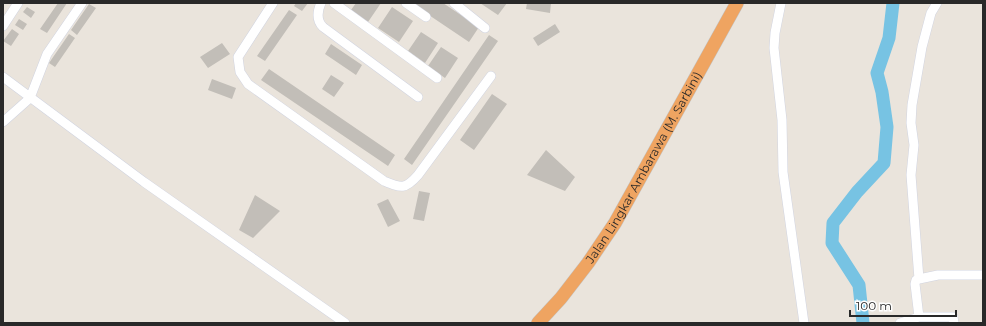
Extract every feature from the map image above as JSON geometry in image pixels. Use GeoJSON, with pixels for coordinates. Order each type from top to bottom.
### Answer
{"type":"FeatureCollection","features":[{"type":"Feature","properties":{"kind":"highway","name":"Jalan Lingkar Ambarawa (M. Sarbini)"},"geometry":{"type":"LineString","coordinates":[[538,323],[561,298],[588,263],[615,223],[737,3]]}},
{"type":"Feature","properties":{"kind":"street"},"geometry":{"type":"LineString","coordinates":[[3,26],[18,3]]}},
{"type":"Feature","properties":{"kind":"street"},"geometry":{"type":"LineString","coordinates":[[3,122],[30,98],[47,54],[82,3]]}},
{"type":"Feature","properties":{"kind":"street"},"geometry":{"type":"LineString","coordinates":[[273,3],[238,57],[240,72],[248,84],[384,181],[398,186],[403,187],[410,184],[418,175],[491,76]]}},
{"type":"Feature","properties":{"kind":"street"},"geometry":{"type":"LineString","coordinates":[[321,3],[318,11],[318,20],[323,27],[418,97]]}},
{"type":"Feature","properties":{"kind":"street"},"geometry":{"type":"LineString","coordinates":[[334,3],[437,78]]}},
{"type":"Feature","properties":{"kind":"street"},"geometry":{"type":"LineString","coordinates":[[406,3],[426,17]]}},
{"type":"Feature","properties":{"kind":"street"},"geometry":{"type":"LineString","coordinates":[[454,3],[485,28]]}},
{"type":"Feature","properties":{"kind":"street"},"geometry":{"type":"LineString","coordinates":[[781,3],[775,33],[774,48],[782,120],[783,172],[804,323]]}},
{"type":"Feature","properties":{"kind":"street"},"geometry":{"type":"LineString","coordinates":[[919,279],[911,175],[914,145],[911,123],[912,105],[922,47],[931,13],[937,3]]}},
{"type":"Feature","properties":{"kind":"street"},"geometry":{"type":"LineString","coordinates":[[3,77],[144,182],[345,323]]}},
{"type":"Feature","properties":{"kind":"street"},"geometry":{"type":"LineString","coordinates":[[919,317],[915,284],[916,280],[938,275],[983,275]]}},
{"type":"Feature","properties":{"kind":"street"},"geometry":{"type":"LineString","coordinates":[[900,323],[919,317],[953,317],[954,323]]}},
{"type":"Feature","properties":{"kind":"building"},"geometry":{"type":"Polygon","coordinates":[[[58,3],[67,3],[47,33],[40,29],[58,3]]]}},
{"type":"Feature","properties":{"kind":"building"},"geometry":{"type":"Polygon","coordinates":[[[296,3],[308,3],[302,11],[294,6],[296,3]]]}},
{"type":"Feature","properties":{"kind":"building"},"geometry":{"type":"Polygon","coordinates":[[[356,3],[381,3],[368,22],[351,10],[356,3]]]}},
{"type":"Feature","properties":{"kind":"building"},"geometry":{"type":"Polygon","coordinates":[[[411,3],[443,3],[479,27],[469,42],[411,3]]]}},
{"type":"Feature","properties":{"kind":"building"},"geometry":{"type":"Polygon","coordinates":[[[480,3],[507,3],[498,15],[480,3]]]}},
{"type":"Feature","properties":{"kind":"building"},"geometry":{"type":"Polygon","coordinates":[[[527,3],[551,3],[550,13],[526,9],[527,3]]]}},
{"type":"Feature","properties":{"kind":"building"},"geometry":{"type":"Polygon","coordinates":[[[89,4],[96,8],[77,35],[71,30],[89,4]]]}},
{"type":"Feature","properties":{"kind":"building"},"geometry":{"type":"Polygon","coordinates":[[[27,7],[35,12],[31,18],[23,12],[27,7]]]}},
{"type":"Feature","properties":{"kind":"building"},"geometry":{"type":"Polygon","coordinates":[[[392,7],[413,21],[399,42],[378,28],[392,7]]]}},
{"type":"Feature","properties":{"kind":"building"},"geometry":{"type":"Polygon","coordinates":[[[289,10],[297,15],[265,61],[257,56],[289,10]]]}},
{"type":"Feature","properties":{"kind":"building"},"geometry":{"type":"Polygon","coordinates":[[[19,19],[27,24],[23,30],[15,25],[19,19]]]}},
{"type":"Feature","properties":{"kind":"building"},"geometry":{"type":"Polygon","coordinates":[[[555,24],[560,32],[538,46],[533,38],[555,24]]]}},
{"type":"Feature","properties":{"kind":"building"},"geometry":{"type":"Polygon","coordinates":[[[12,29],[19,34],[11,46],[3,41],[12,29]]]}},
{"type":"Feature","properties":{"kind":"building"},"geometry":{"type":"Polygon","coordinates":[[[421,32],[438,43],[425,63],[408,51],[421,32]]]}},
{"type":"Feature","properties":{"kind":"building"},"geometry":{"type":"Polygon","coordinates":[[[69,34],[75,38],[55,67],[49,63],[69,34]]]}},
{"type":"Feature","properties":{"kind":"building"},"geometry":{"type":"Polygon","coordinates":[[[489,35],[498,41],[412,165],[404,159],[489,35]]]}},
{"type":"Feature","properties":{"kind":"building"},"geometry":{"type":"Polygon","coordinates":[[[222,43],[230,54],[208,68],[200,57],[222,43]]]}},
{"type":"Feature","properties":{"kind":"building"},"geometry":{"type":"Polygon","coordinates":[[[331,44],[362,65],[356,75],[325,54],[331,44]]]}},
{"type":"Feature","properties":{"kind":"building"},"geometry":{"type":"Polygon","coordinates":[[[441,47],[458,58],[445,78],[428,66],[441,47]]]}},
{"type":"Feature","properties":{"kind":"building"},"geometry":{"type":"Polygon","coordinates":[[[269,69],[395,155],[388,166],[261,80],[269,69]]]}},
{"type":"Feature","properties":{"kind":"building"},"geometry":{"type":"Polygon","coordinates":[[[331,75],[344,83],[334,97],[322,89],[331,75]]]}},
{"type":"Feature","properties":{"kind":"building"},"geometry":{"type":"Polygon","coordinates":[[[212,79],[236,88],[232,99],[208,90],[212,79]]]}},
{"type":"Feature","properties":{"kind":"building"},"geometry":{"type":"Polygon","coordinates":[[[492,94],[507,104],[474,150],[460,140],[492,94]]]}},
{"type":"Feature","properties":{"kind":"building"},"geometry":{"type":"Polygon","coordinates":[[[546,150],[575,177],[565,191],[527,175],[546,150]]]}},
{"type":"Feature","properties":{"kind":"building"},"geometry":{"type":"Polygon","coordinates":[[[419,191],[430,193],[424,221],[413,219],[419,191]]]}},
{"type":"Feature","properties":{"kind":"building"},"geometry":{"type":"Polygon","coordinates":[[[255,195],[280,211],[253,238],[239,230],[255,195]]]}},
{"type":"Feature","properties":{"kind":"building"},"geometry":{"type":"Polygon","coordinates":[[[388,199],[400,221],[388,227],[377,204],[388,199]]]}},
{"type":"Feature","properties":{"kind":"waterway"},"geometry":{"type":"LineString","coordinates":[[863,323],[859,285],[832,243],[833,223],[857,192],[884,163],[887,127],[882,92],[877,73],[889,38],[893,3]]}}]}
